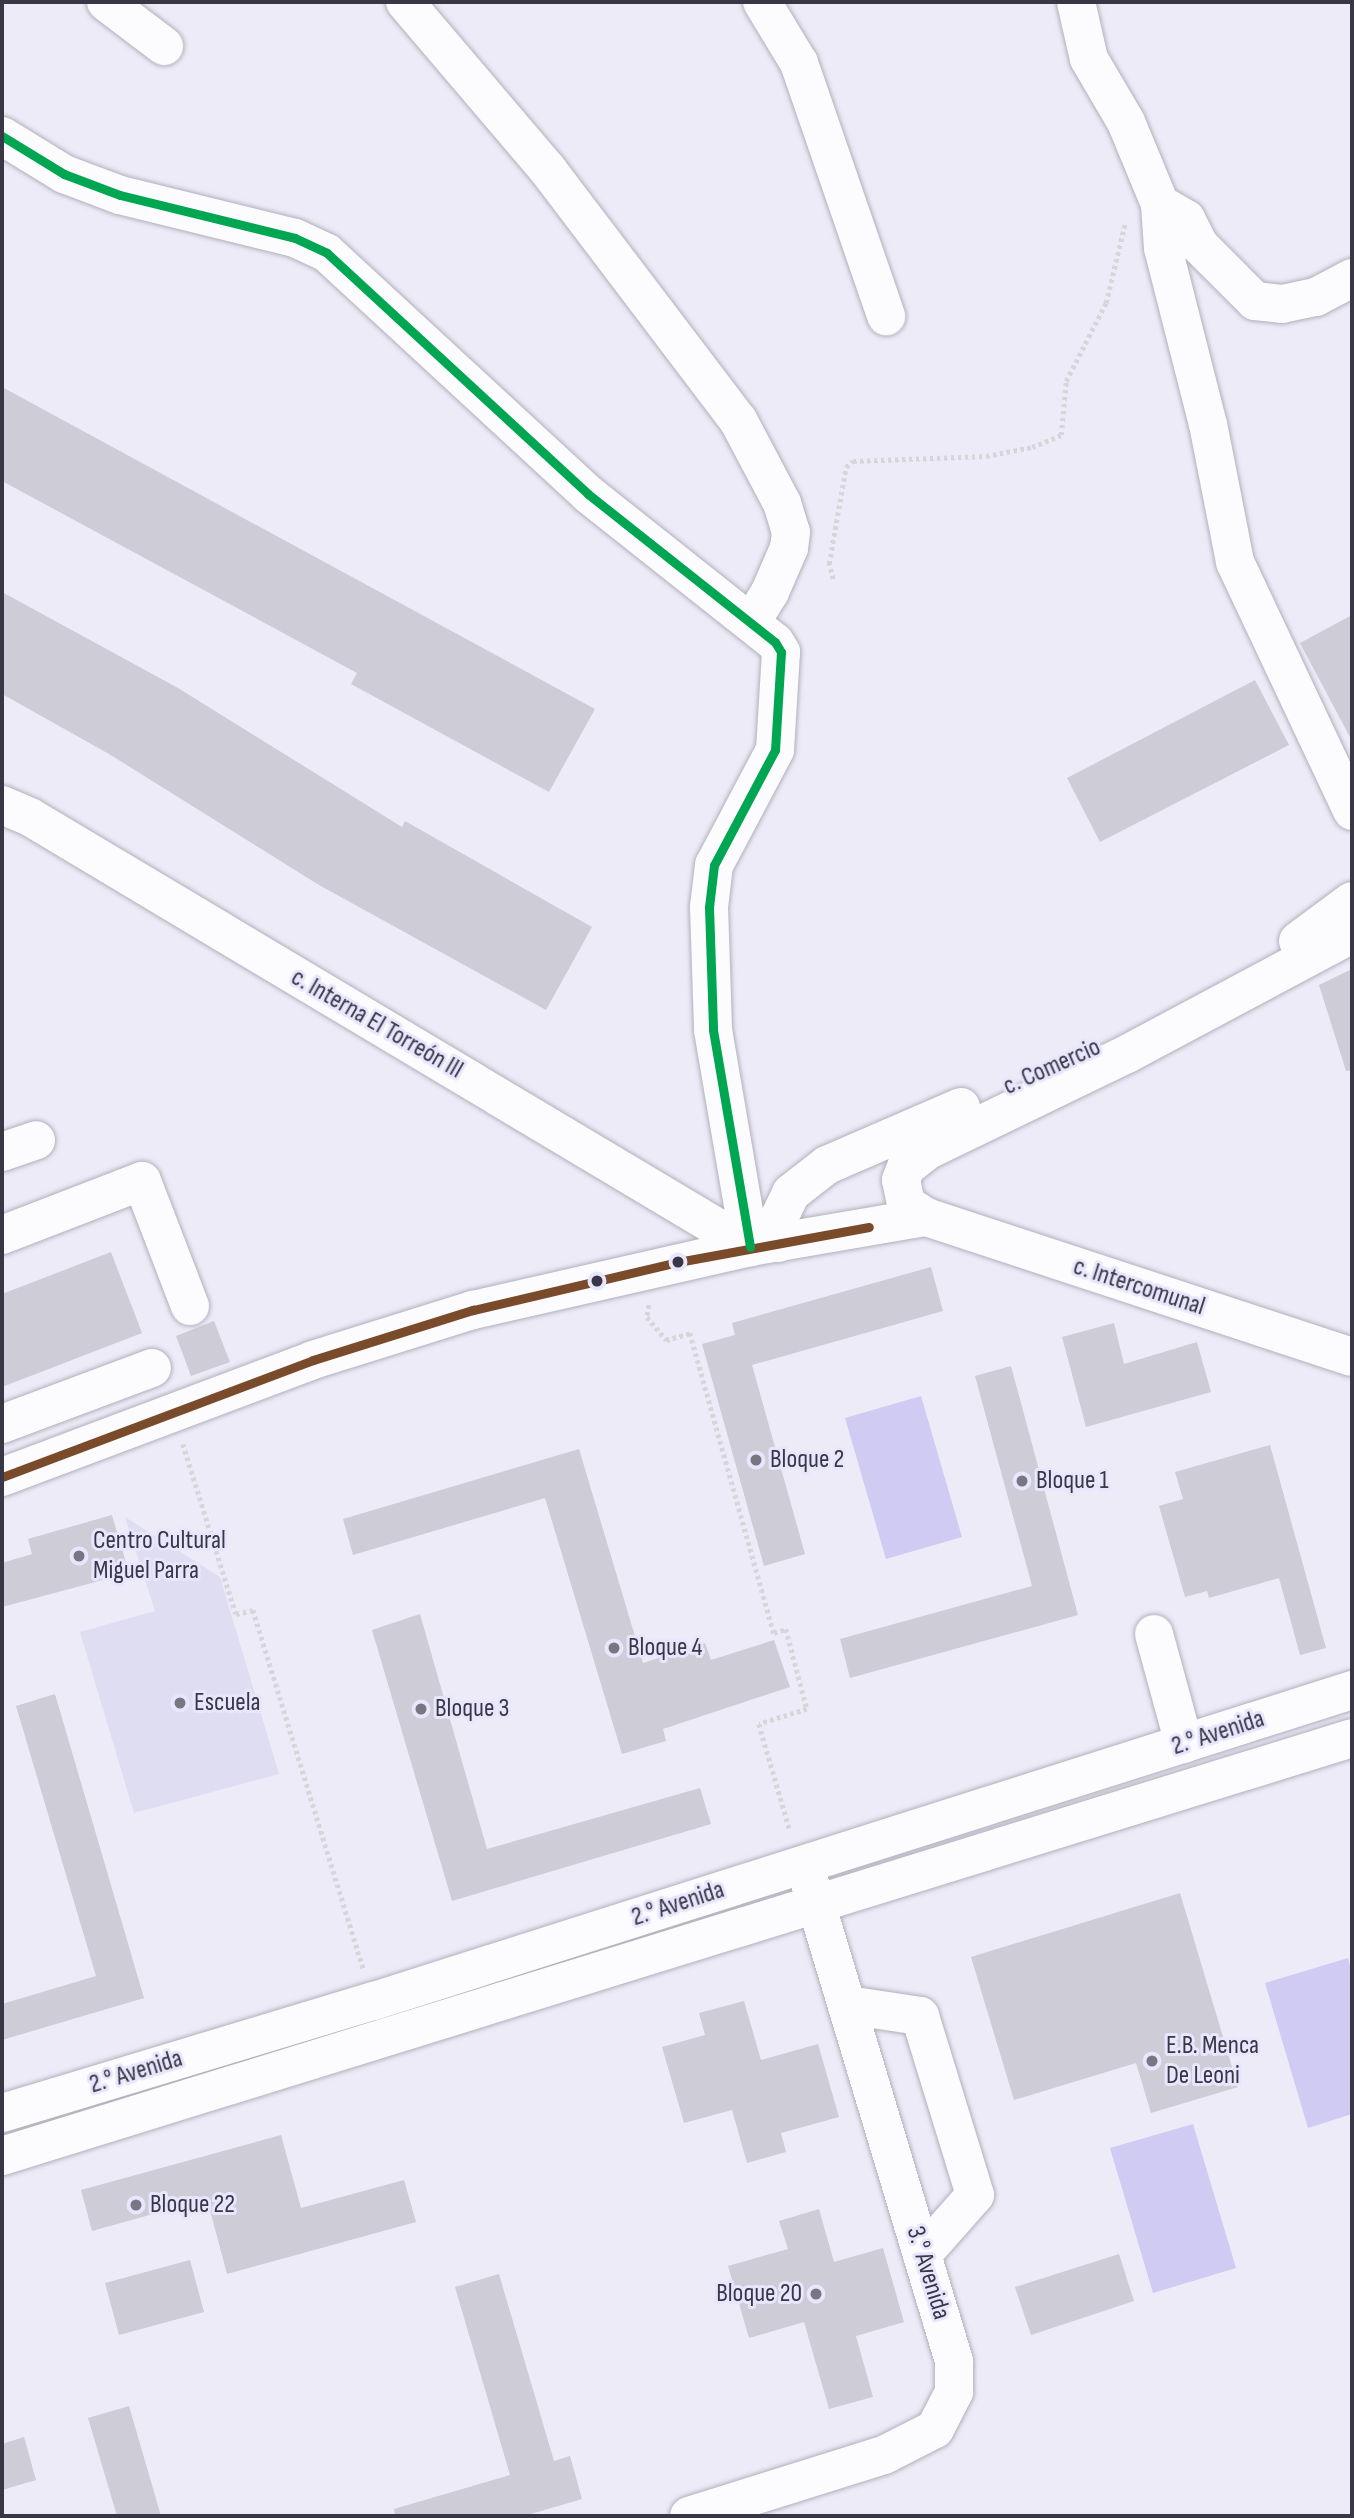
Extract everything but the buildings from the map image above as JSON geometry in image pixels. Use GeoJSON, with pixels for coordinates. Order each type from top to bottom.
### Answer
{"type":"FeatureCollection","features":[{"type":"Feature","properties":{"kind":"street"},"geometry":{"type":"LineString","coordinates":[[106,2],[164,46]]}},
{"type":"Feature","properties":{"kind":"street"},"geometry":{"type":"LineString","coordinates":[[405,2],[548,170],[726,400],[782,503],[791,532],[789,548],[770,592],[751,622]]}},
{"type":"Feature","properties":{"kind":"street"},"geometry":{"type":"LineString","coordinates":[[762,2],[799,63],[886,316]]}},
{"type":"Feature","properties":{"kind":"street"},"geometry":{"type":"LineString","coordinates":[[1076,2],[1089,59],[1126,122],[1158,200],[1163,248],[1208,424],[1235,562],[1352,811]]}},
{"type":"Feature","properties":{"kind":"street"},"geometry":{"type":"LineString","coordinates":[[2,136],[64,174],[107,191],[295,238],[327,253],[588,494],[751,622],[781,652],[775,750],[714,865],[709,907],[713,1030],[764,1245]]}},
{"type":"Feature","properties":{"kind":"street"},"geometry":{"type":"LineString","coordinates":[[1158,200],[1186,219],[1199,244],[1255,301],[1282,304],[1316,297],[1352,278]]}},
{"type":"Feature","properties":{"kind":"street","name":"c. Interna El Torreón III"},"geometry":{"type":"LineString","coordinates":[[2,805],[30,817],[764,1245]]}},
{"type":"Feature","properties":{"kind":"street","name":"c. Comercio"},"geometry":{"type":"LineString","coordinates":[[764,1245],[791,1193],[827,1165],[1135,1031],[1298,941],[1352,901]]}},
{"type":"Feature","properties":{"kind":"street"},"geometry":{"type":"LineString","coordinates":[[906,1167],[928,1150],[1127,1054],[1352,934]]}},
{"type":"Feature","properties":{"kind":"street"},"geometry":{"type":"LineString","coordinates":[[923,1124],[901,1180],[906,1204],[926,1217]]}},
{"type":"Feature","properties":{"kind":"street"},"geometry":{"type":"LineString","coordinates":[[2,1235],[142,1181],[190,1306]]}},
{"type":"Feature","properties":{"kind":"street"},"geometry":{"type":"LineString","coordinates":[[2,1477],[313,1360],[473,1310],[673,1263],[926,1217]]}},
{"type":"Feature","properties":{"kind":"street","name":"c. Intercomunal"},"geometry":{"type":"LineString","coordinates":[[926,1217],[1352,1357]]}},
{"type":"Feature","properties":{"kind":"street"},"geometry":{"type":"LineString","coordinates":[[2,1424],[152,1367]]}},
{"type":"Feature","properties":{"kind":"street"},"geometry":{"type":"LineString","coordinates":[[1154,1634],[1184,1744]]}},
{"type":"Feature","properties":{"kind":"street","name":"2.° Avenida"},"geometry":{"type":"LineString","coordinates":[[2,2113],[374,2001],[1352,1690]]}},
{"type":"Feature","properties":{"kind":"street"},"geometry":{"type":"LineString","coordinates":[[2,2156],[1352,1738]]}},
{"type":"Feature","properties":{"kind":"street","name":"3.° Avenida"},"geometry":{"type":"LineString","coordinates":[[689,2516],[884,2455],[935,2429],[954,2392],[954,2361],[817,1905],[802,1865]]}},
{"type":"Feature","properties":{"kind":"street"},"geometry":{"type":"LineString","coordinates":[[847,2005],[919,2016],[975,2195],[922,2255]]}},
{"type":"Feature","properties":{"kind":"path"},"geometry":{"type":"LineString","coordinates":[[833,579],[828,564],[846,467],[853,461],[986,456],[1032,447],[1061,435],[1066,381],[1106,303],[1122,227],[1137,207],[1158,200]]}},
{"type":"Feature","properties":{"kind":"path"},"geometry":{"type":"LineString","coordinates":[[673,1263],[650,1299],[647,1317],[666,1339],[690,1333],[774,1633],[786,1629],[807,1709],[759,1724],[802,1865]]}},
{"type":"Feature","properties":{"kind":"path"},"geometry":{"type":"LineString","coordinates":[[174,1413],[236,1614],[253,1610],[374,2001]]}},
{"type":"Feature","properties":{"kind":"shaded area"},"geometry":{"type":"Polygon","coordinates":[[[921,1396],[962,1537],[886,1559],[845,1418],[921,1396]]]}},
{"type":"Feature","properties":{"kind":"shaded area","name":"Escuela"},"geometry":{"type":"Polygon","coordinates":[[[125,1517],[220,1577],[279,1774],[134,1813],[80,1632],[155,1611],[125,1517]]]}},
{"type":"Feature","properties":{"kind":"shaded area"},"geometry":{"type":"Polygon","coordinates":[[[1348,1958],[1352,1974],[1352,2114],[1308,2128],[1265,1983],[1348,1958]]]}},
{"type":"Feature","properties":{"kind":"shaded area"},"geometry":{"type":"Polygon","coordinates":[[[1193,2124],[1236,2268],[1153,2293],[1110,2148],[1193,2124]]]}},
{"type":"Feature","properties":{"kind":"transit line"},"geometry":{"type":"LineString","coordinates":[[2,136],[64,174],[120,195],[295,238],[327,253],[588,494],[775,642],[781,652],[775,750],[714,865],[709,907],[713,1030],[750,1247]]}},
{"type":"Feature","properties":{"kind":"transit line"},"geometry":{"type":"LineString","coordinates":[[2,1477],[313,1360],[473,1310],[678,1262],[869,1227]]}},
{"type":"Feature","properties":{"kind":"place","name":"Bloque 2"},"geometry":{"type":"Point","coordinates":[756,1460]}},
{"type":"Feature","properties":{"kind":"place","name":"Bloque 1"},"geometry":{"type":"Point","coordinates":[1022,1481]}},
{"type":"Feature","properties":{"kind":"place","name":"Centro Cultural Miguel Parra"},"geometry":{"type":"Point","coordinates":[79,1556]}},
{"type":"Feature","properties":{"kind":"place","name":"Bloque 4"},"geometry":{"type":"Point","coordinates":[614,1648]}},
{"type":"Feature","properties":{"kind":"place","name":"Escuela"},"geometry":{"type":"Point","coordinates":[180,1703]}},
{"type":"Feature","properties":{"kind":"place","name":"Bloque 3"},"geometry":{"type":"Point","coordinates":[421,1709]}},
{"type":"Feature","properties":{"kind":"place","name":"E.B. Menca De Leoni"},"geometry":{"type":"Point","coordinates":[1152,2061]}},
{"type":"Feature","properties":{"kind":"place","name":"Bloque 22"},"geometry":{"type":"Point","coordinates":[136,2205]}},
{"type":"Feature","properties":{"kind":"place","name":"Bloque 20"},"geometry":{"type":"Point","coordinates":[816,2294]}}]}
